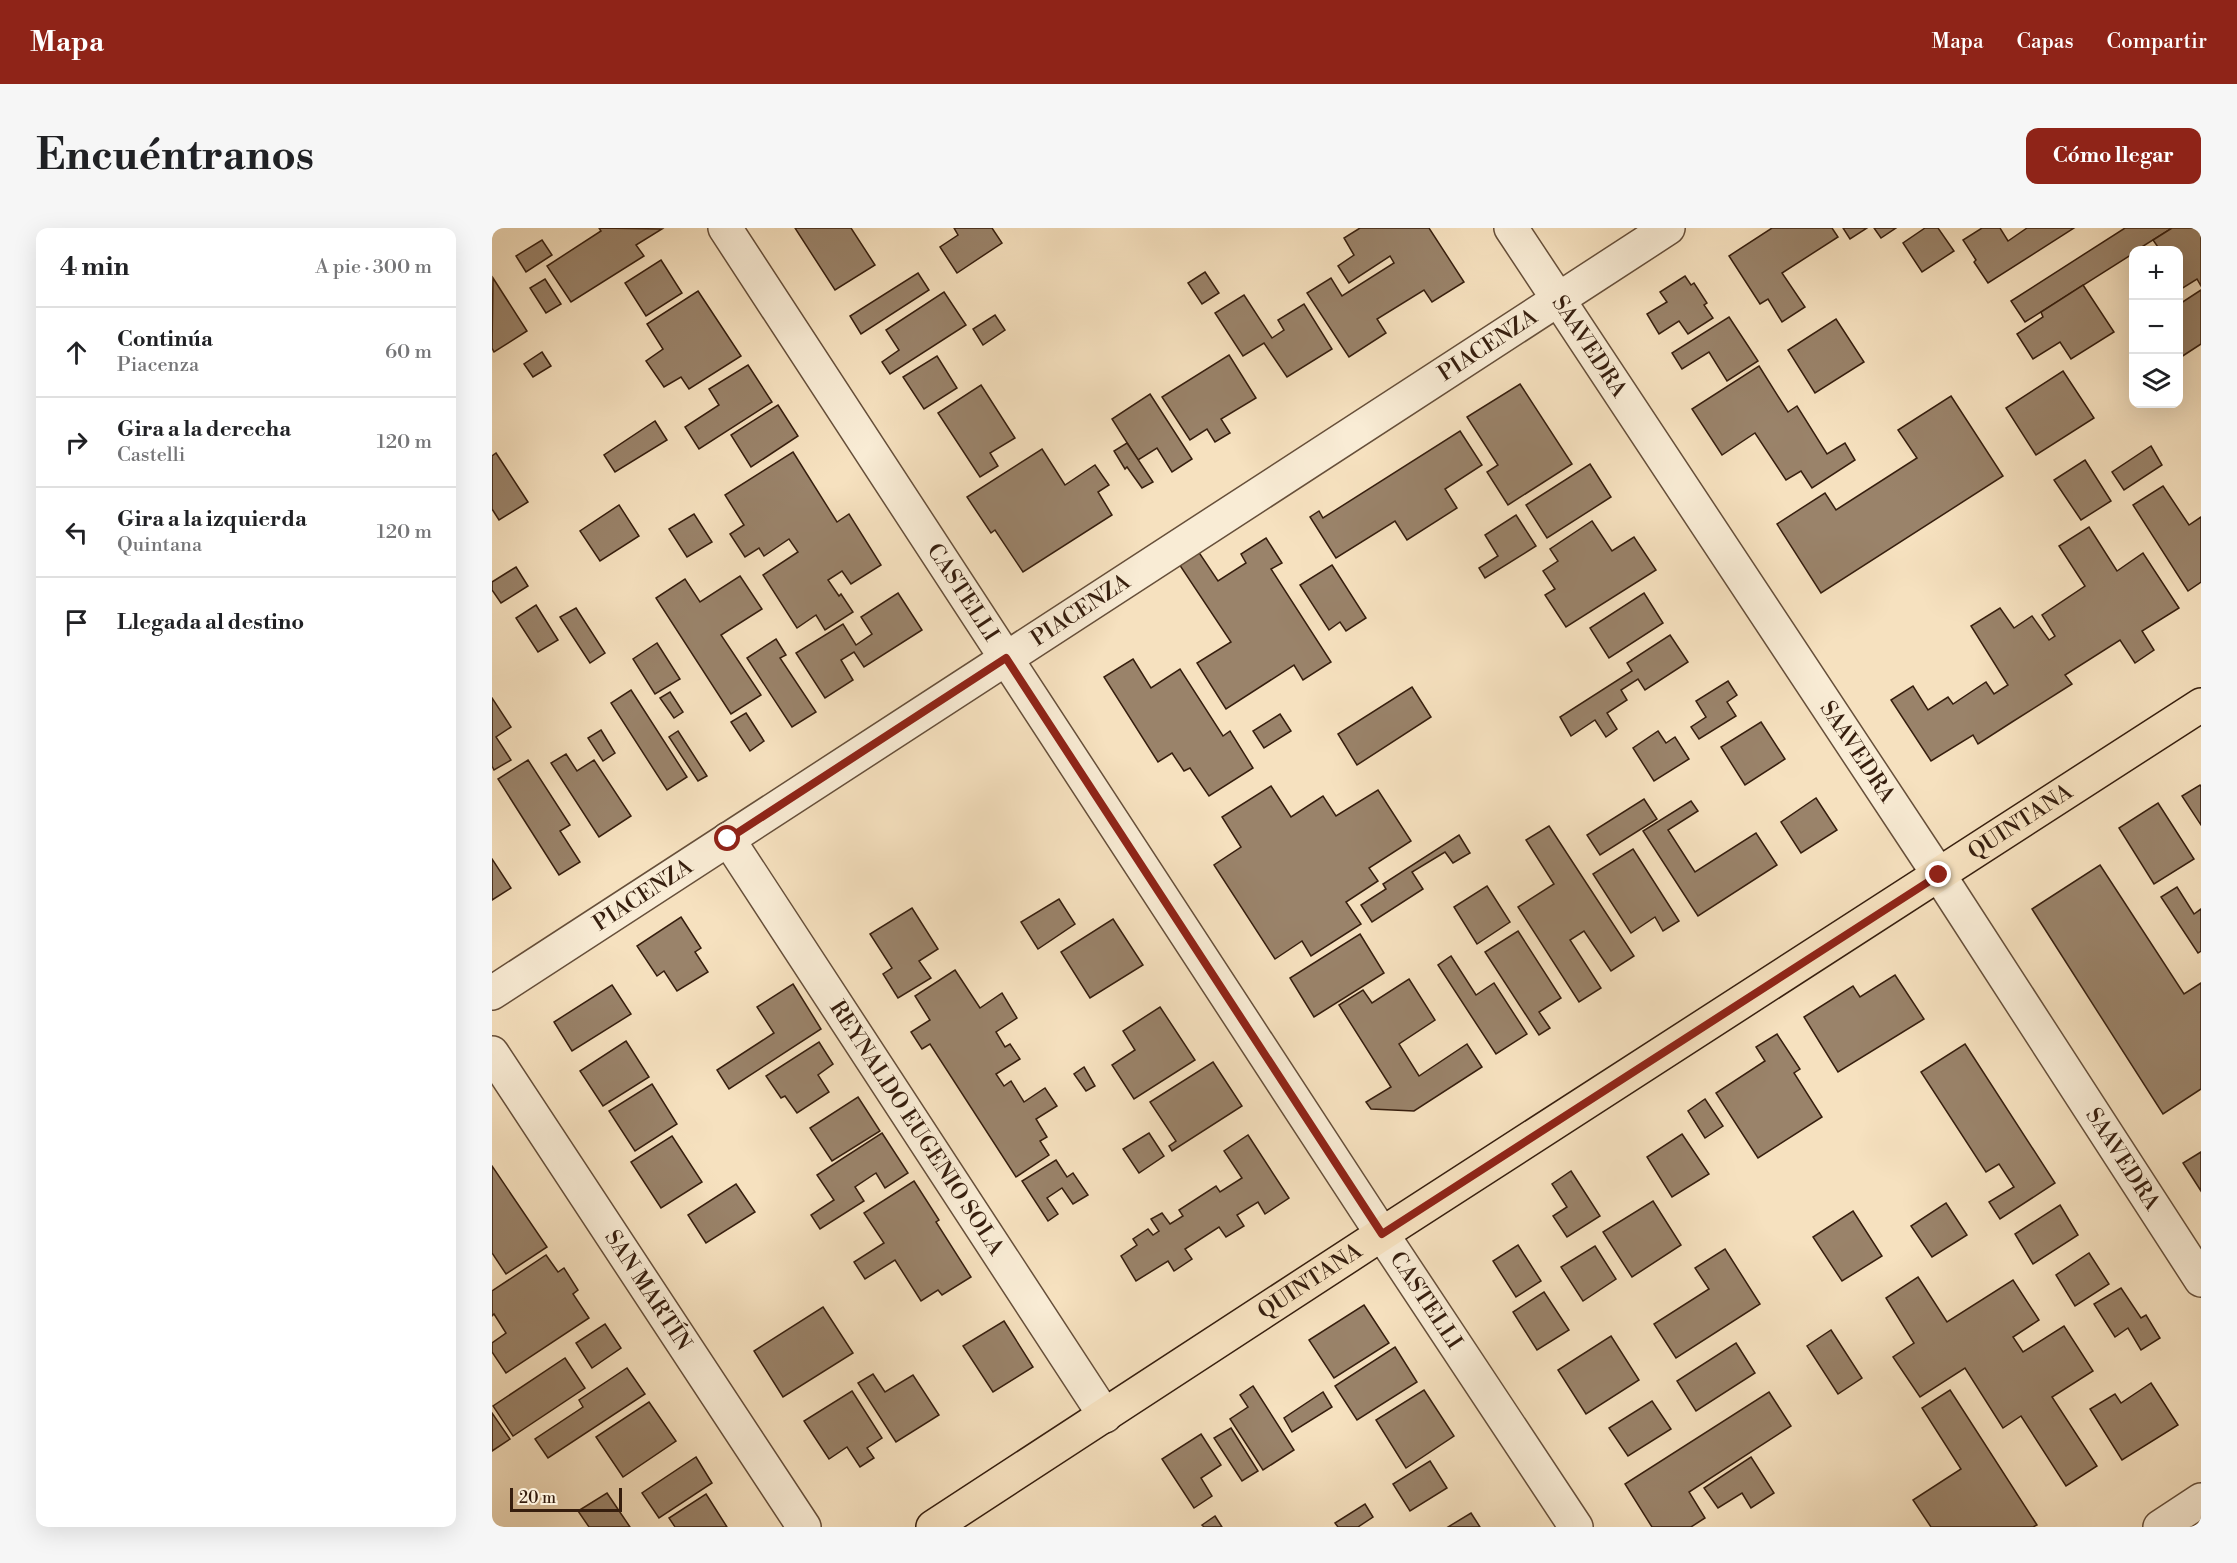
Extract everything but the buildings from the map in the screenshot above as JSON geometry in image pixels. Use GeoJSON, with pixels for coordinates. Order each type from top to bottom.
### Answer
{"type":"FeatureCollection","features":[{"type":"Feature","properties":{"kind":"main road","name":"QUINTANA"},"geometry":{"type":"LineString","coordinates":[[933,1527],[2201,705]]}},
{"type":"Feature","properties":{"kind":"street","name":"CASTELLI"},"geometry":{"type":"LineString","coordinates":[[725,228],[1576,1527]]}},
{"type":"Feature","properties":{"kind":"street","name":"SAAVEDRA"},"geometry":{"type":"LineString","coordinates":[[1511,228],[1939,875],[2201,1280]]}},
{"type":"Feature","properties":{"kind":"street","name":"PIACENZA"},"geometry":{"type":"LineString","coordinates":[[492,993],[1668,228]]}},
{"type":"Feature","properties":{"kind":"street","name":"REYNALDO EUGENIO SOLA"},"geometry":{"type":"LineString","coordinates":[[728,839],[1105,1416]]}},
{"type":"Feature","properties":{"kind":"street","name":"SAN MARTÍN"},"geometry":{"type":"LineString","coordinates":[[492,1053],[804,1527]]}},
{"type":"Feature","properties":{"kind":"street"},"geometry":{"type":"LineString","coordinates":[[2160,1527],[2201,1500]]}},
{"type":"Feature","properties":{"kind":"route"},"geometry":{"type":"LineString","coordinates":[[728,839],[1006,658],[1382,1234],[1939,875]]}}]}
